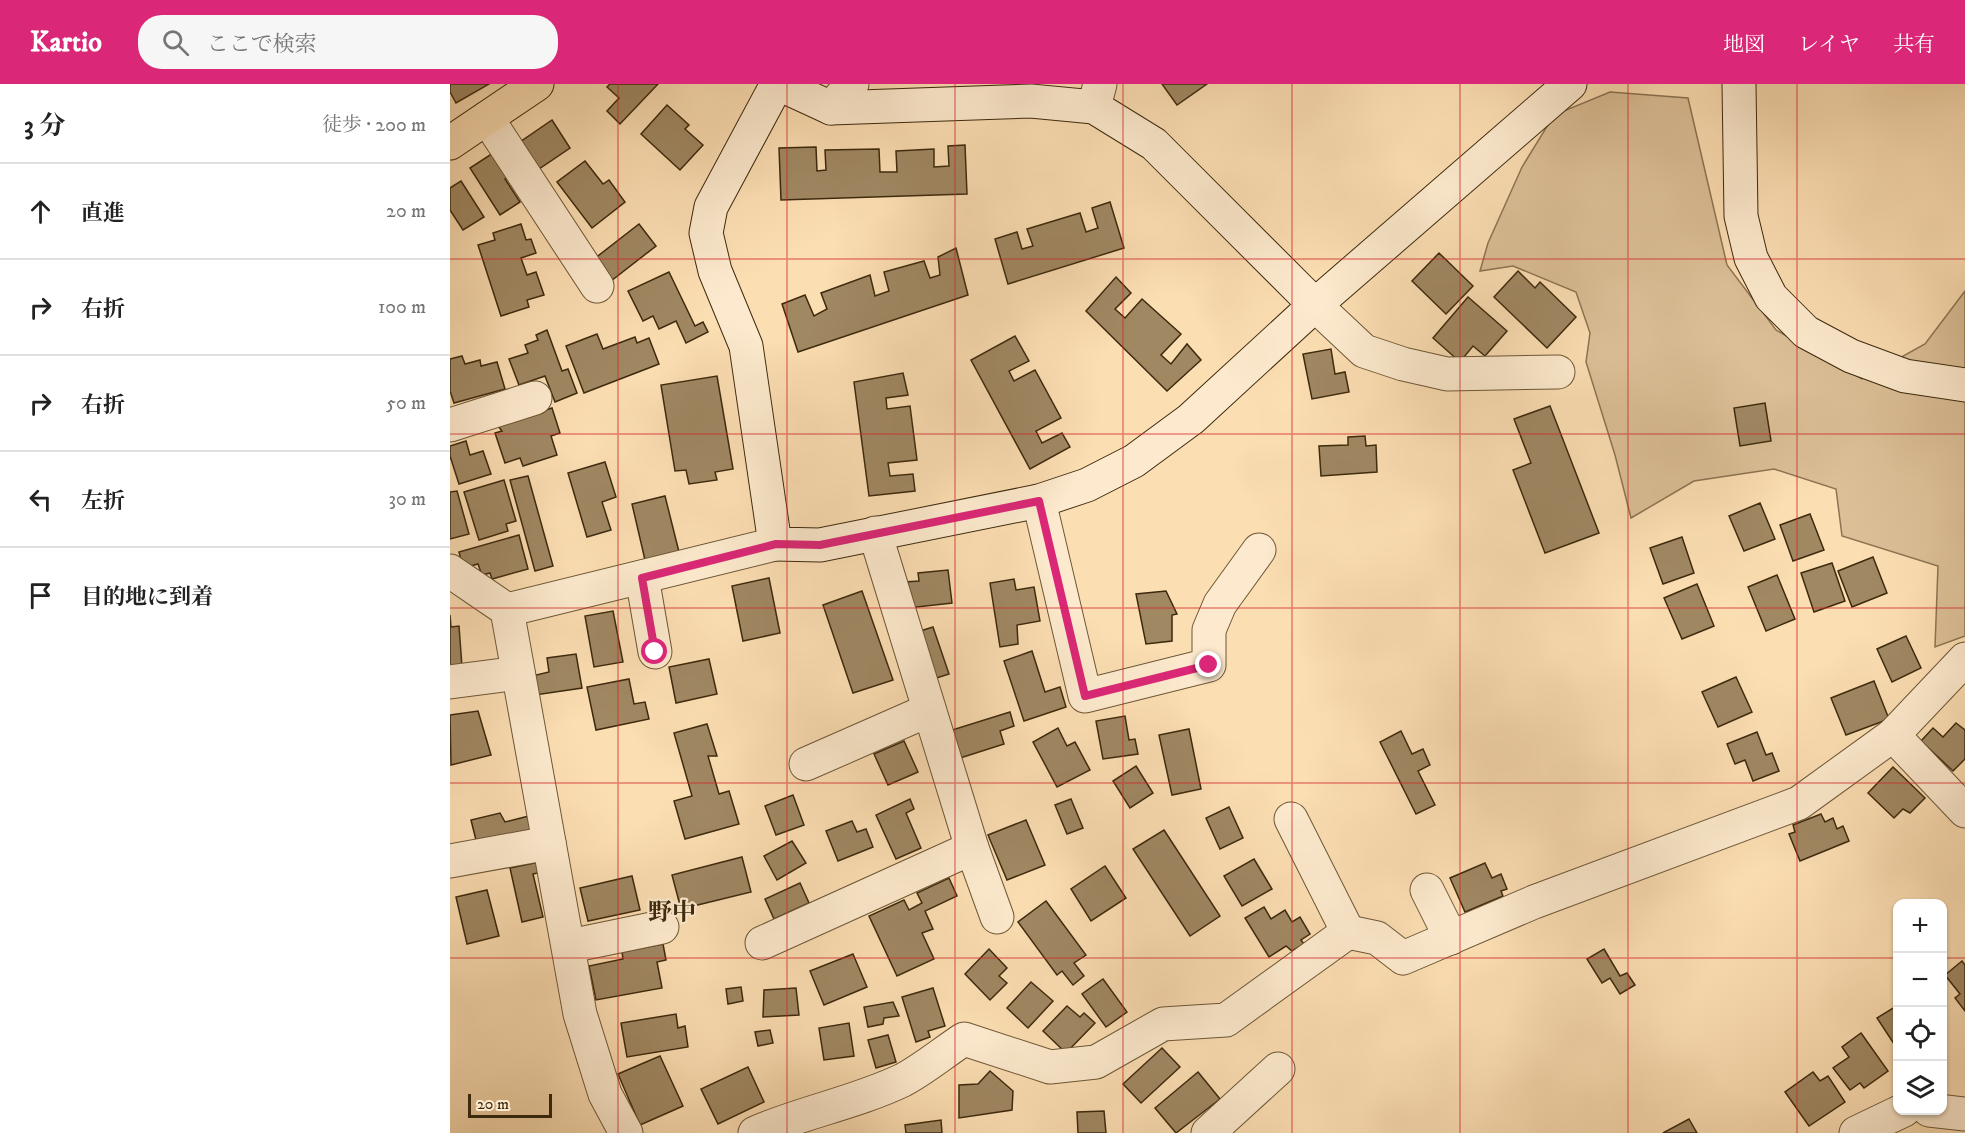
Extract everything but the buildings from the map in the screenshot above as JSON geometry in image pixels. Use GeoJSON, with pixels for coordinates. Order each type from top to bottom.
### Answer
{"type":"FeatureCollection","features":[{"type":"Feature","properties":{"kind":"main road"},"geometry":{"type":"LineString","coordinates":[[450,143],[537,84]]}},
{"type":"Feature","properties":{"kind":"street"},"geometry":{"type":"LineString","coordinates":[[776,544],[746,346],[715,271],[706,233],[711,207],[778,84],[831,108],[1031,101],[1097,96],[1154,144],[1364,351],[1404,364],[1447,374],[1558,372]]}},
{"type":"Feature","properties":{"kind":"street"},"geometry":{"type":"LineString","coordinates":[[831,108],[852,84]]}},
{"type":"Feature","properties":{"kind":"street"},"geometry":{"type":"LineString","coordinates":[[507,610],[776,544],[820,545],[1039,501],[1087,485],[1134,461],[1191,419],[1315,304],[1570,84]]}},
{"type":"Feature","properties":{"kind":"street"},"geometry":{"type":"LineString","coordinates":[[1739,84],[1741,216],[1751,258],[1771,297],[1806,332],[1851,356],[1905,376],[1965,385]]}},
{"type":"Feature","properties":{"kind":"street"},"geometry":{"type":"LineString","coordinates":[[487,118],[597,286]]}},
{"type":"Feature","properties":{"kind":"street"},"geometry":{"type":"LineString","coordinates":[[450,424],[535,398]]}},
{"type":"Feature","properties":{"kind":"street"},"geometry":{"type":"LineString","coordinates":[[1039,501],[1085,696],[1209,665],[1209,630],[1220,603],[1259,550]]}},
{"type":"Feature","properties":{"kind":"street"},"geometry":{"type":"LineString","coordinates":[[875,533],[972,848],[997,918]]}},
{"type":"Feature","properties":{"kind":"street"},"geometry":{"type":"LineString","coordinates":[[450,571],[507,610],[570,946],[580,1014],[605,1094],[626,1133]]}},
{"type":"Feature","properties":{"kind":"street"},"geometry":{"type":"LineString","coordinates":[[642,578],[655,652]]}},
{"type":"Feature","properties":{"kind":"street"},"geometry":{"type":"LineString","coordinates":[[755,1133],[785,1120],[840,1106],[904,1079],[964,1039],[1050,1067],[1096,1062],[1163,1024],[1226,1020],[1348,932],[1377,938],[1403,958],[1534,902],[1799,803],[1893,735],[1965,659]]}},
{"type":"Feature","properties":{"kind":"street"},"geometry":{"type":"LineString","coordinates":[[450,682],[518,672]]}},
{"type":"Feature","properties":{"kind":"street"},"geometry":{"type":"LineString","coordinates":[[806,764],[929,710]]}},
{"type":"Feature","properties":{"kind":"street"},"geometry":{"type":"LineString","coordinates":[[1893,735],[1965,811]]}},
{"type":"Feature","properties":{"kind":"street"},"geometry":{"type":"LineString","coordinates":[[1291,819],[1348,932]]}},
{"type":"Feature","properties":{"kind":"street"},"geometry":{"type":"LineString","coordinates":[[450,861],[549,843]]}},
{"type":"Feature","properties":{"kind":"street"},"geometry":{"type":"LineString","coordinates":[[762,943],[972,848]]}},
{"type":"Feature","properties":{"kind":"street"},"geometry":{"type":"LineString","coordinates":[[1427,890],[1450,938]]}},
{"type":"Feature","properties":{"kind":"street"},"geometry":{"type":"LineString","coordinates":[[570,946],[662,927]]}},
{"type":"Feature","properties":{"kind":"street"},"geometry":{"type":"LineString","coordinates":[[1221,1129],[1278,1069]]}},
{"type":"Feature","properties":{"kind":"street"},"geometry":{"type":"LineString","coordinates":[[1947,1112],[1965,1114]]}},
{"type":"Feature","properties":{"kind":"street"},"geometry":{"type":"LineString","coordinates":[[1856,1133],[1894,1115]]}},
{"type":"Feature","properties":{"kind":"shaded area"},"geometry":{"type":"Polygon","coordinates":[[[1610,92],[1688,98],[1727,265],[1776,330],[1862,379],[1925,344],[1965,291],[1965,636],[1935,647],[1938,566],[1842,536],[1836,489],[1774,469],[1694,481],[1631,518],[1615,455],[1586,362],[1590,333],[1576,292],[1513,266],[1480,271],[1488,243],[1522,167],[1554,115],[1610,92]]]}},
{"type":"Feature","properties":{"kind":"district","name":"野中"},"geometry":{"type":"Point","coordinates":[672,912]}},
{"type":"Feature","properties":{"kind":"route"},"geometry":{"type":"LineString","coordinates":[[655,652],[642,578],[776,544],[820,545],[1039,501],[1085,696],[1209,665]]}}]}
